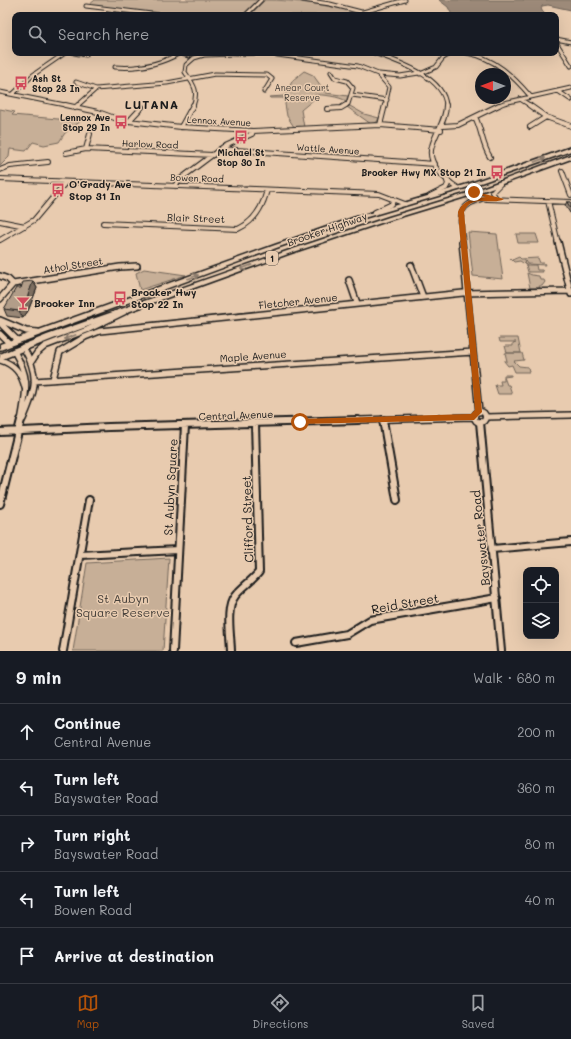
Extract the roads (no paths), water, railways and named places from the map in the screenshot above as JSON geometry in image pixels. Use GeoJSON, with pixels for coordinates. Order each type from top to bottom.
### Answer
{"type":"FeatureCollection","features":[{"type":"Feature","properties":{"kind":"highway","name":"Brooker Highway"},"geometry":{"type":"LineString","coordinates":[[0,357],[23,347],[390,218],[571,148]]}},
{"type":"Feature","properties":{"kind":"highway","name":"Brooker Highway"},"geometry":{"type":"LineString","coordinates":[[0,347],[277,246],[370,215],[428,198],[467,189],[500,184],[571,157]]}},
{"type":"Feature","properties":{"kind":"highway"},"geometry":{"type":"LineString","coordinates":[[405,204],[418,204],[542,168]]}},
{"type":"Feature","properties":{"kind":"highway"},"geometry":{"type":"LineString","coordinates":[[17,340],[23,347]]}},
{"type":"Feature","properties":{"kind":"highway"},"geometry":{"type":"LineString","coordinates":[[9,343],[14,351]]}},
{"type":"Feature","properties":{"kind":"street"},"geometry":{"type":"LineString","coordinates":[[249,12],[261,0]]}},
{"type":"Feature","properties":{"kind":"street"},"geometry":{"type":"LineString","coordinates":[[303,0],[363,12],[388,4],[401,3],[405,0]]}},
{"type":"Feature","properties":{"kind":"street"},"geometry":{"type":"LineString","coordinates":[[384,0],[388,4]]}},
{"type":"Feature","properties":{"kind":"street"},"geometry":{"type":"LineString","coordinates":[[86,6],[134,12]]}},
{"type":"Feature","properties":{"kind":"street"},"geometry":{"type":"LineString","coordinates":[[559,40],[571,42]]}},
{"type":"Feature","properties":{"kind":"street"},"geometry":{"type":"LineString","coordinates":[[559,47],[571,66]]}},
{"type":"Feature","properties":{"kind":"street"},"geometry":{"type":"LineString","coordinates":[[12,94],[33,75],[60,56]]}},
{"type":"Feature","properties":{"kind":"street"},"geometry":{"type":"LineString","coordinates":[[115,68],[139,69],[168,60],[175,56]]}},
{"type":"Feature","properties":{"kind":"street"},"geometry":{"type":"LineString","coordinates":[[181,127],[196,98],[196,87],[189,78],[185,68],[194,58],[201,56]]}},
{"type":"Feature","properties":{"kind":"street"},"geometry":{"type":"LineString","coordinates":[[285,56],[358,66],[378,74],[400,76],[419,74],[436,67],[446,56]]}},
{"type":"Feature","properties":{"kind":"street"},"geometry":{"type":"LineString","coordinates":[[382,56],[396,61],[419,74],[433,83],[444,95],[446,108],[442,128],[431,150],[435,164],[448,184],[447,187],[428,198]]}},
{"type":"Feature","properties":{"kind":"street"},"geometry":{"type":"LineString","coordinates":[[482,56],[492,61],[515,79],[532,97]]}},
{"type":"Feature","properties":{"kind":"street"},"geometry":{"type":"LineString","coordinates":[[326,109],[345,107],[352,95],[353,88],[351,84],[335,78],[331,72]]}},
{"type":"Feature","properties":{"kind":"street"},"geometry":{"type":"LineString","coordinates":[[76,82],[96,89],[167,84],[189,78],[221,73],[267,75],[272,77],[272,79],[264,92]]}},
{"type":"Feature","properties":{"kind":"street"},"geometry":{"type":"LineString","coordinates":[[378,74],[388,87],[389,92],[380,125]]}},
{"type":"Feature","properties":{"kind":"street","name":"Lennox Avenue"},"geometry":{"type":"LineString","coordinates":[[0,92],[98,112],[120,120],[181,127],[254,131],[380,125],[442,128],[456,126],[504,103],[571,88]]}},
{"type":"Feature","properties":{"kind":"street"},"geometry":{"type":"LineString","coordinates":[[75,108],[96,89]]}},
{"type":"Feature","properties":{"kind":"street"},"geometry":{"type":"LineString","coordinates":[[558,91],[571,100]]}},
{"type":"Feature","properties":{"kind":"street"},"geometry":{"type":"LineString","coordinates":[[352,95],[387,100]]}},
{"type":"Feature","properties":{"kind":"street"},"geometry":{"type":"LineString","coordinates":[[520,99],[546,117],[571,126]]}},
{"type":"Feature","properties":{"kind":"street"},"geometry":{"type":"LineString","coordinates":[[129,121],[142,107]]}},
{"type":"Feature","properties":{"kind":"street"},"geometry":{"type":"LineString","coordinates":[[475,117],[478,122],[485,151],[490,157]]}},
{"type":"Feature","properties":{"kind":"street"},"geometry":{"type":"LineString","coordinates":[[530,127],[546,117]]}},
{"type":"Feature","properties":{"kind":"street"},"geometry":{"type":"LineString","coordinates":[[175,186],[179,180],[220,149],[252,134],[254,131]]}},
{"type":"Feature","properties":{"kind":"street"},"geometry":{"type":"LineString","coordinates":[[86,149],[90,134]]}},
{"type":"Feature","properties":{"kind":"street","name":"Harlow Road"},"geometry":{"type":"LineString","coordinates":[[66,153],[86,149],[213,155]]}},
{"type":"Feature","properties":{"kind":"street","name":"Wattle Avenue"},"geometry":{"type":"LineString","coordinates":[[220,149],[435,164]]}},
{"type":"Feature","properties":{"kind":"street"},"geometry":{"type":"LineString","coordinates":[[0,170],[10,166],[48,162]]}},
{"type":"Feature","properties":{"kind":"street"},"geometry":{"type":"LineString","coordinates":[[562,171],[571,195]]}},
{"type":"Feature","properties":{"kind":"street"},"geometry":{"type":"LineString","coordinates":[[441,173],[467,189],[498,199]]}},
{"type":"Feature","properties":{"kind":"street","name":"Bowen Road"},"geometry":{"type":"LineString","coordinates":[[0,179],[379,194],[405,204]]}},
{"type":"Feature","properties":{"kind":"street"},"geometry":{"type":"LineString","coordinates":[[445,179],[485,198]]}},
{"type":"Feature","properties":{"kind":"street"},"geometry":{"type":"LineString","coordinates":[[0,240],[34,220],[66,182]]}},
{"type":"Feature","properties":{"kind":"street"},"geometry":{"type":"LineString","coordinates":[[498,199],[492,192],[500,184]]}},
{"type":"Feature","properties":{"kind":"street","name":"Blair Street"},"geometry":{"type":"LineString","coordinates":[[103,223],[238,229],[243,227],[262,207],[267,190]]}},
{"type":"Feature","properties":{"kind":"street"},"geometry":{"type":"LineString","coordinates":[[479,412],[467,293],[461,212],[462,208],[469,202],[485,198],[571,202]]}},
{"type":"Feature","properties":{"kind":"street"},"geometry":{"type":"LineString","coordinates":[[370,215],[392,204],[393,199]]}},
{"type":"Feature","properties":{"kind":"street"},"geometry":{"type":"LineString","coordinates":[[548,201],[571,292]]}},
{"type":"Feature","properties":{"kind":"street"},"geometry":{"type":"LineString","coordinates":[[0,221],[25,226]]}},
{"type":"Feature","properties":{"kind":"street"},"geometry":{"type":"LineString","coordinates":[[411,265],[423,297]]}},
{"type":"Feature","properties":{"kind":"street","name":"Athol Street"},"geometry":{"type":"LineString","coordinates":[[13,284],[120,267],[137,266]]}},
{"type":"Feature","properties":{"kind":"street"},"geometry":{"type":"LineString","coordinates":[[0,276],[8,279],[13,284],[0,298]]}},
{"type":"Feature","properties":{"kind":"street"},"geometry":{"type":"LineString","coordinates":[[349,280],[357,303]]}},
{"type":"Feature","properties":{"kind":"street","name":"Fletcher Avenue"},"geometry":{"type":"LineString","coordinates":[[53,379],[57,358],[60,352],[85,336],[96,332],[357,303],[467,293],[571,292]]}},
{"type":"Feature","properties":{"kind":"street"},"geometry":{"type":"LineString","coordinates":[[31,362],[36,353],[46,346],[88,330],[130,309]]}},
{"type":"Feature","properties":{"kind":"street"},"geometry":{"type":"LineString","coordinates":[[0,320],[26,331],[39,332]]}},
{"type":"Feature","properties":{"kind":"street"},"geometry":{"type":"LineString","coordinates":[[0,324],[17,340]]}},
{"type":"Feature","properties":{"kind":"street"},"geometry":{"type":"LineString","coordinates":[[0,334],[9,343]]}},
{"type":"Feature","properties":{"kind":"street"},"geometry":{"type":"LineString","coordinates":[[20,424],[26,412],[35,374],[31,362],[23,347]]}},
{"type":"Feature","properties":{"kind":"street"},"geometry":{"type":"LineString","coordinates":[[0,504],[20,424],[26,392],[26,376],[23,366],[14,351]]}},
{"type":"Feature","properties":{"kind":"street","name":"Maple Avenue"},"geometry":{"type":"LineString","coordinates":[[34,381],[473,352]]}},
{"type":"Feature","properties":{"kind":"street"},"geometry":{"type":"LineString","coordinates":[[0,360],[10,363],[16,368],[24,384],[26,392]]}},
{"type":"Feature","properties":{"kind":"street"},"geometry":{"type":"LineString","coordinates":[[479,412],[484,414],[486,417],[571,414]]}},
{"type":"Feature","properties":{"kind":"street"},"geometry":{"type":"LineString","coordinates":[[479,412],[475,413],[474,417],[480,422],[484,421],[486,417]]}},
{"type":"Feature","properties":{"kind":"street","name":"Central Avenue"},"geometry":{"type":"LineString","coordinates":[[0,432],[474,417]]}},
{"type":"Feature","properties":{"kind":"street"},"geometry":{"type":"LineString","coordinates":[[383,420],[397,500]]}},
{"type":"Feature","properties":{"kind":"street","name":"Bayswater Road"},"geometry":{"type":"LineString","coordinates":[[480,422],[501,651]]}},
{"type":"Feature","properties":{"kind":"street","name":"Clifford Street"},"geometry":{"type":"LineString","coordinates":[[231,651],[231,608],[233,599],[255,578],[259,572],[255,423]]}},
{"type":"Feature","properties":{"kind":"street","name":"St Aubyn Square"},"geometry":{"type":"LineString","coordinates":[[173,651],[185,425]]}},
{"type":"Feature","properties":{"kind":"street"},"geometry":{"type":"LineString","coordinates":[[63,651],[89,500]]}},
{"type":"Feature","properties":{"kind":"street"},"geometry":{"type":"LineString","coordinates":[[492,549],[571,542]]}},
{"type":"Feature","properties":{"kind":"street","name":"St Aubyn Square"},"geometry":{"type":"LineString","coordinates":[[80,555],[178,550]]}},
{"type":"Feature","properties":{"kind":"street","name":"Reid Street"},"geometry":{"type":"LineString","coordinates":[[296,643],[346,634],[370,620],[497,598]]}},
{"type":"Feature","properties":{"kind":"place","name":"Ash St Stop 28 In"},"geometry":{"type":"Point","coordinates":[21,83]}},
{"type":"Feature","properties":{"kind":"place","name":"Lennox Ave Stop 29 In"},"geometry":{"type":"Point","coordinates":[121,122]}},
{"type":"Feature","properties":{"kind":"place","name":"Michael St Stop 30 In"},"geometry":{"type":"Point","coordinates":[241,137]}},
{"type":"Feature","properties":{"kind":"place","name":"Brooker Hwy MX Stop 21 In"},"geometry":{"type":"Point","coordinates":[497,172]}},
{"type":"Feature","properties":{"kind":"place","name":"O'Grady Ave Stop 31 In"},"geometry":{"type":"Point","coordinates":[58,190]}},
{"type":"Feature","properties":{"kind":"place","name":"Brooker Hwy Stop 22 In"},"geometry":{"type":"Point","coordinates":[120,298]}},
{"type":"Feature","properties":{"kind":"place","name":"Brooker Inn"},"geometry":{"type":"Point","coordinates":[23,303]}},
{"type":"Feature","properties":{"kind":"district","name":"LUTANA"},"geometry":{"type":"Point","coordinates":[152,104]}},
{"type":"Feature","properties":{"kind":"park label","name":"Anear Court Reserve"},"geometry":{"type":"Point","coordinates":[302,92]}},
{"type":"Feature","properties":{"kind":"park label","name":"St Aubyn Square Reserve"},"geometry":{"type":"Point","coordinates":[123,605]}}]}
